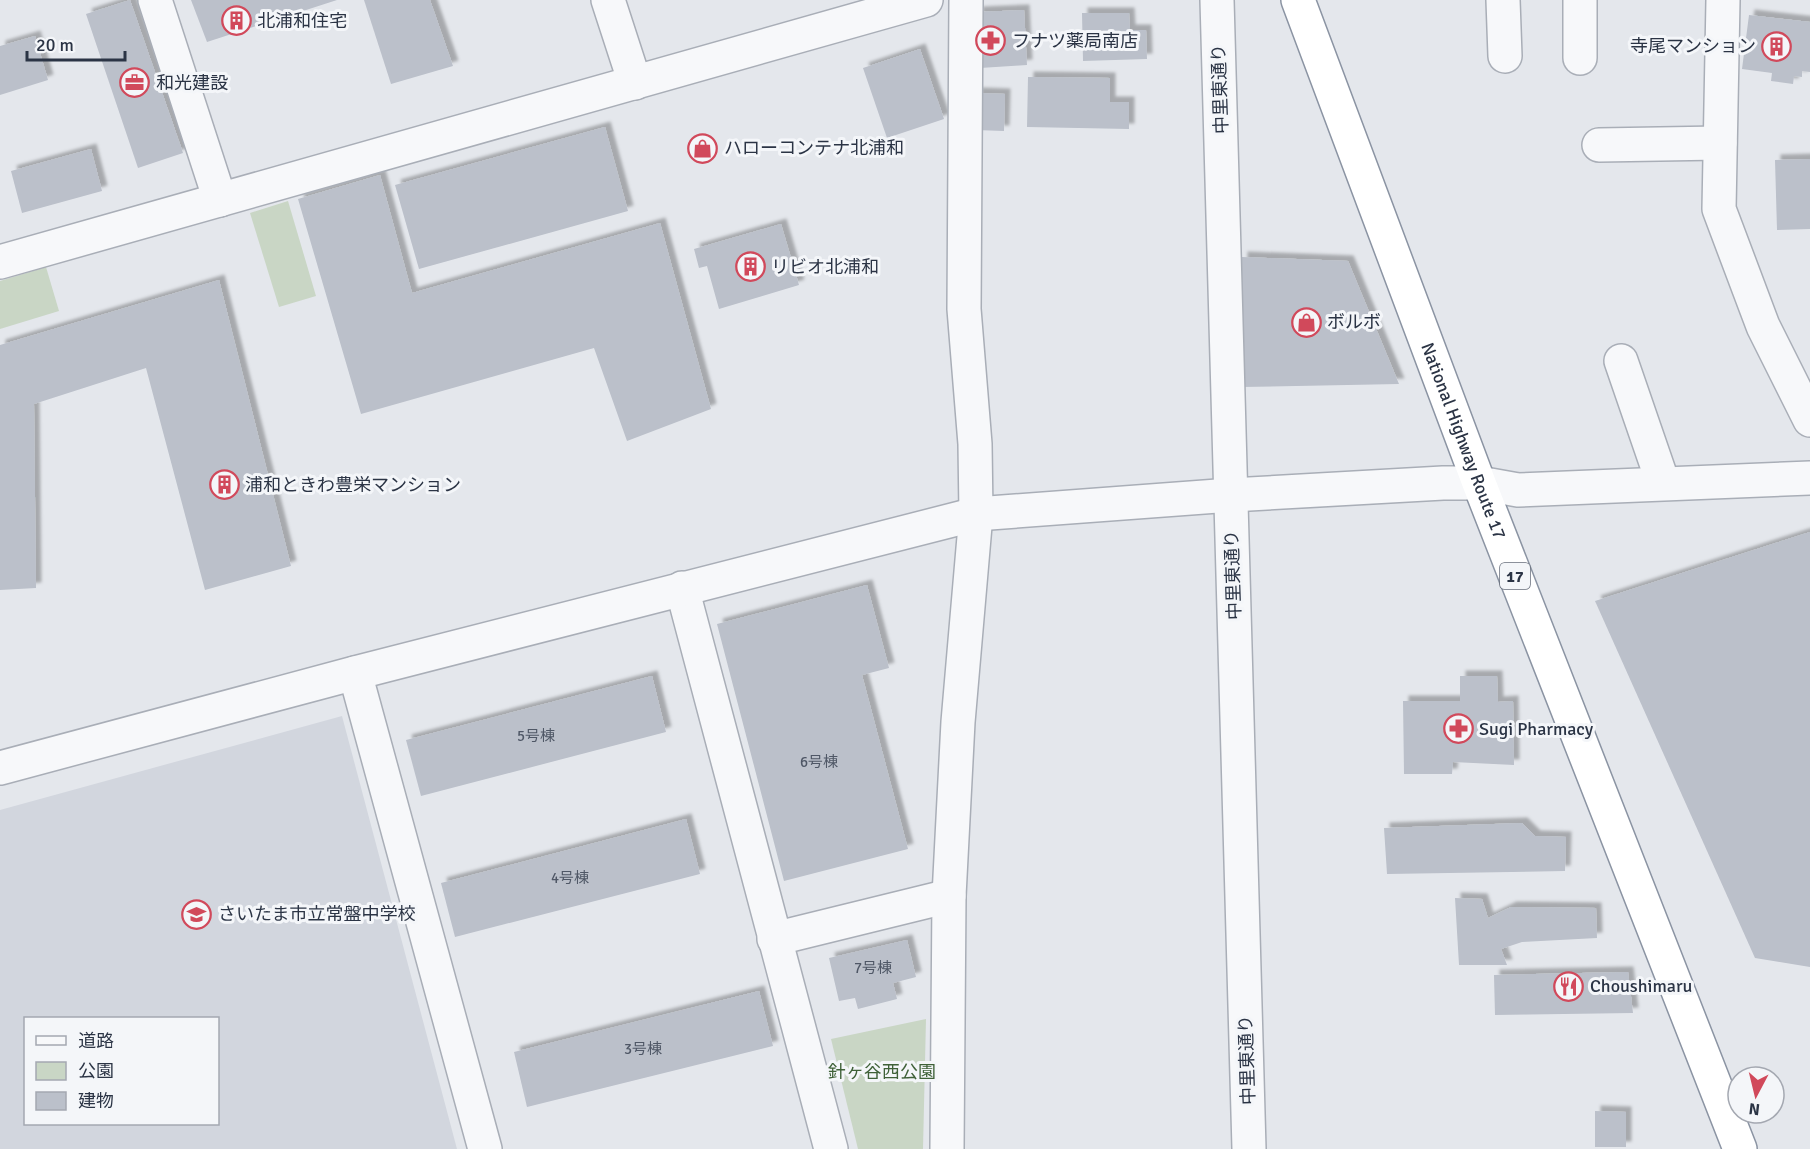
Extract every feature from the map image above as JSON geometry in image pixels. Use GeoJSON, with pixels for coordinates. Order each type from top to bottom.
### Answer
{"type":"FeatureCollection","features":[{"type":"Feature","properties":{"kind":"highway","name":"National Highway Route 17"},"geometry":{"type":"LineString","coordinates":[[1298,0],[1479,483],[1740,1149]]}},
{"type":"Feature","properties":{"kind":"street"},"geometry":{"type":"LineString","coordinates":[[155,0],[220,200]]}},
{"type":"Feature","properties":{"kind":"street"},"geometry":{"type":"LineString","coordinates":[[608,0],[635,82]]}},
{"type":"Feature","properties":{"kind":"street"},"geometry":{"type":"LineString","coordinates":[[0,262],[926,0]]}},
{"type":"Feature","properties":{"kind":"street"},"geometry":{"type":"LineString","coordinates":[[947,1149],[949,896],[958,722],[976,514],[975,444],[964,309],[966,0]]}},
{"type":"Feature","properties":{"kind":"street","name":"中里東通り"},"geometry":{"type":"LineString","coordinates":[[1217,0],[1249,1149]]}},
{"type":"Feature","properties":{"kind":"street"},"geometry":{"type":"LineString","coordinates":[[1503,0],[1505,56]]}},
{"type":"Feature","properties":{"kind":"street"},"geometry":{"type":"LineString","coordinates":[[1580,0],[1580,58]]}},
{"type":"Feature","properties":{"kind":"street"},"geometry":{"type":"LineString","coordinates":[[1723,0],[1719,209],[1763,326],[1810,420]]}},
{"type":"Feature","properties":{"kind":"street"},"geometry":{"type":"LineString","coordinates":[[1599,145],[1720,143]]}},
{"type":"Feature","properties":{"kind":"street"},"geometry":{"type":"LineString","coordinates":[[1621,361],[1663,483]]}},
{"type":"Feature","properties":{"kind":"street"},"geometry":{"type":"LineString","coordinates":[[0,768],[355,673],[976,514],[1231,495],[1479,483],[1518,490],[1810,478]]}},
{"type":"Feature","properties":{"kind":"street"},"geometry":{"type":"LineString","coordinates":[[682,588],[831,1149]]}},
{"type":"Feature","properties":{"kind":"street"},"geometry":{"type":"LineString","coordinates":[[355,673],[485,1149]]}},
{"type":"Feature","properties":{"kind":"street"},"geometry":{"type":"LineString","coordinates":[[774,939],[949,896]]}},
{"type":"Feature","properties":{"kind":"shaded area","name":"さいたま市立常盤中学校"},"geometry":{"type":"Polygon","coordinates":[[[342,716],[457,1149],[0,1149],[0,810],[342,716]]]}},
{"type":"Feature","properties":{"kind":"green space"},"geometry":{"type":"Polygon","coordinates":[[[288,201],[316,296],[279,307],[250,213],[288,201]]]}},
{"type":"Feature","properties":{"kind":"green space"},"geometry":{"type":"Polygon","coordinates":[[[46,267],[59,311],[0,329],[0,281],[46,267]]]}},
{"type":"Feature","properties":{"kind":"green space","name":"針ヶ谷西公園"},"geometry":{"type":"Polygon","coordinates":[[[926,1019],[923,1149],[858,1149],[831,1039],[926,1019]]]}},
{"type":"Feature","properties":{"kind":"building"},"geometry":{"type":"Polygon","coordinates":[[[130,0],[183,153],[138,168],[86,14],[130,0]]]}},
{"type":"Feature","properties":{"kind":"building","name":"北浦和住宅"},"geometry":{"type":"Polygon","coordinates":[[[191,0],[337,0],[207,42],[191,0]]]}},
{"type":"Feature","properties":{"kind":"building"},"geometry":{"type":"Polygon","coordinates":[[[364,0],[430,0],[453,66],[391,84],[364,0]]]}},
{"type":"Feature","properties":{"kind":"building"},"geometry":{"type":"Polygon","coordinates":[[[1024,10],[1027,65],[980,68],[977,12],[1024,10]]]}},
{"type":"Feature","properties":{"kind":"building"},"geometry":{"type":"Polygon","coordinates":[[[1082,13],[1129,13],[1130,30],[1146,30],[1147,59],[1083,61],[1082,13]]]}},
{"type":"Feature","properties":{"kind":"building","name":"寺尾マンション"},"geometry":{"type":"Polygon","coordinates":[[[1749,15],[1810,22],[1810,72],[1802,71],[1802,77],[1794,76],[1793,84],[1771,81],[1772,73],[1742,69],[1749,15]]]}},
{"type":"Feature","properties":{"kind":"building"},"geometry":{"type":"Polygon","coordinates":[[[35,36],[48,80],[0,95],[0,46],[35,36]]]}},
{"type":"Feature","properties":{"kind":"building"},"geometry":{"type":"Polygon","coordinates":[[[920,49],[944,119],[887,138],[863,68],[920,49]]]}},
{"type":"Feature","properties":{"kind":"building"},"geometry":{"type":"Polygon","coordinates":[[[1028,77],[1110,78],[1110,102],[1129,102],[1129,129],[1027,127],[1028,77]]]}},
{"type":"Feature","properties":{"kind":"building"},"geometry":{"type":"Polygon","coordinates":[[[976,93],[1005,94],[1004,131],[975,130],[976,93]]]}},
{"type":"Feature","properties":{"kind":"building"},"geometry":{"type":"Polygon","coordinates":[[[605,127],[628,211],[419,269],[395,185],[605,127]]]}},
{"type":"Feature","properties":{"kind":"building"},"geometry":{"type":"Polygon","coordinates":[[[91,149],[102,191],[22,213],[11,171],[91,149]]]}},
{"type":"Feature","properties":{"kind":"building"},"geometry":{"type":"Polygon","coordinates":[[[1810,159],[1810,229],[1777,230],[1775,160],[1810,159]]]}},
{"type":"Feature","properties":{"kind":"building"},"geometry":{"type":"Polygon","coordinates":[[[380,175],[412,293],[660,223],[711,409],[627,441],[594,348],[361,414],[298,199],[380,175]]]}},
{"type":"Feature","properties":{"kind":"building","name":"リビオ北浦和"},"geometry":{"type":"Polygon","coordinates":[[[781,224],[799,285],[719,309],[707,266],[699,268],[694,249],[781,224]]]}},
{"type":"Feature","properties":{"kind":"building"},"geometry":{"type":"Polygon","coordinates":[[[1242,257],[1348,261],[1399,384],[1241,387],[1242,257]]]}},
{"type":"Feature","properties":{"kind":"building","name":"浦和ときわ豊栄マンション"},"geometry":{"type":"Polygon","coordinates":[[[219,280],[291,566],[205,590],[146,368],[34,404],[36,588],[0,590],[0,345],[219,280]]]}},
{"type":"Feature","properties":{"kind":"building"},"geometry":{"type":"Polygon","coordinates":[[[1810,532],[1810,967],[1755,958],[1595,601],[1810,532]]]}},
{"type":"Feature","properties":{"kind":"building"},"geometry":{"type":"Polygon","coordinates":[[[867,585],[889,668],[862,675],[908,849],[784,881],[717,624],[867,585]]]}},
{"type":"Feature","properties":{"kind":"building"},"geometry":{"type":"Polygon","coordinates":[[[652,676],[666,732],[421,796],[406,740],[652,676]]]}},
{"type":"Feature","properties":{"kind":"building"},"geometry":{"type":"Polygon","coordinates":[[[1460,676],[1497,676],[1498,702],[1513,701],[1514,765],[1453,762],[1452,774],[1404,774],[1403,701],[1460,701],[1460,676]]]}},
{"type":"Feature","properties":{"kind":"building"},"geometry":{"type":"Polygon","coordinates":[[[686,819],[700,874],[455,937],[441,883],[686,819]]]}},
{"type":"Feature","properties":{"kind":"building"},"geometry":{"type":"Polygon","coordinates":[[[1522,823],[1535,836],[1566,837],[1565,871],[1387,874],[1384,828],[1522,823]]]}},
{"type":"Feature","properties":{"kind":"building"},"geometry":{"type":"Polygon","coordinates":[[[1455,898],[1482,899],[1488,918],[1511,907],[1596,908],[1597,938],[1522,942],[1501,949],[1507,965],[1459,965],[1455,898]]]}},
{"type":"Feature","properties":{"kind":"building"},"geometry":{"type":"Polygon","coordinates":[[[907,940],[916,977],[893,983],[897,999],[858,1009],[855,998],[839,1001],[829,958],[907,940]]]}},
{"type":"Feature","properties":{"kind":"building"},"geometry":{"type":"Polygon","coordinates":[[[1628,972],[1633,1013],[1495,1015],[1494,975],[1628,972]]]}},
{"type":"Feature","properties":{"kind":"building"},"geometry":{"type":"Polygon","coordinates":[[[759,991],[773,1046],[527,1107],[514,1052],[759,991]]]}},
{"type":"Feature","properties":{"kind":"building"},"geometry":{"type":"Polygon","coordinates":[[[1595,1111],[1626,1112],[1626,1147],[1595,1147],[1595,1111]]]}},
{"type":"Feature","properties":{"kind":"place","name":"北浦和住宅"},"geometry":{"type":"Point","coordinates":[236,21]}},
{"type":"Feature","properties":{"kind":"place","name":"フナツ薬局南店"},"geometry":{"type":"Point","coordinates":[991,41]}},
{"type":"Feature","properties":{"kind":"place","name":"寺尾マンション"},"geometry":{"type":"Point","coordinates":[1777,46]}},
{"type":"Feature","properties":{"kind":"place","name":"和光建設"},"geometry":{"type":"Point","coordinates":[135,83]}},
{"type":"Feature","properties":{"kind":"place","name":"ハローコンテナ北浦和"},"geometry":{"type":"Point","coordinates":[703,148]}},
{"type":"Feature","properties":{"kind":"place","name":"リビオ北浦和"},"geometry":{"type":"Point","coordinates":[750,267]}},
{"type":"Feature","properties":{"kind":"place","name":"ボルボ"},"geometry":{"type":"Point","coordinates":[1306,322]}},
{"type":"Feature","properties":{"kind":"place","name":"浦和ときわ豊栄マンション"},"geometry":{"type":"Point","coordinates":[224,485]}},
{"type":"Feature","properties":{"kind":"place","name":"Sugi Pharmacy"},"geometry":{"type":"Point","coordinates":[1458,729]}},
{"type":"Feature","properties":{"kind":"place","name":"さいたま市立常盤中学校"},"geometry":{"type":"Point","coordinates":[197,914]}},
{"type":"Feature","properties":{"kind":"place","name":"Choushimaru"},"geometry":{"type":"Point","coordinates":[1569,986]}}]}
